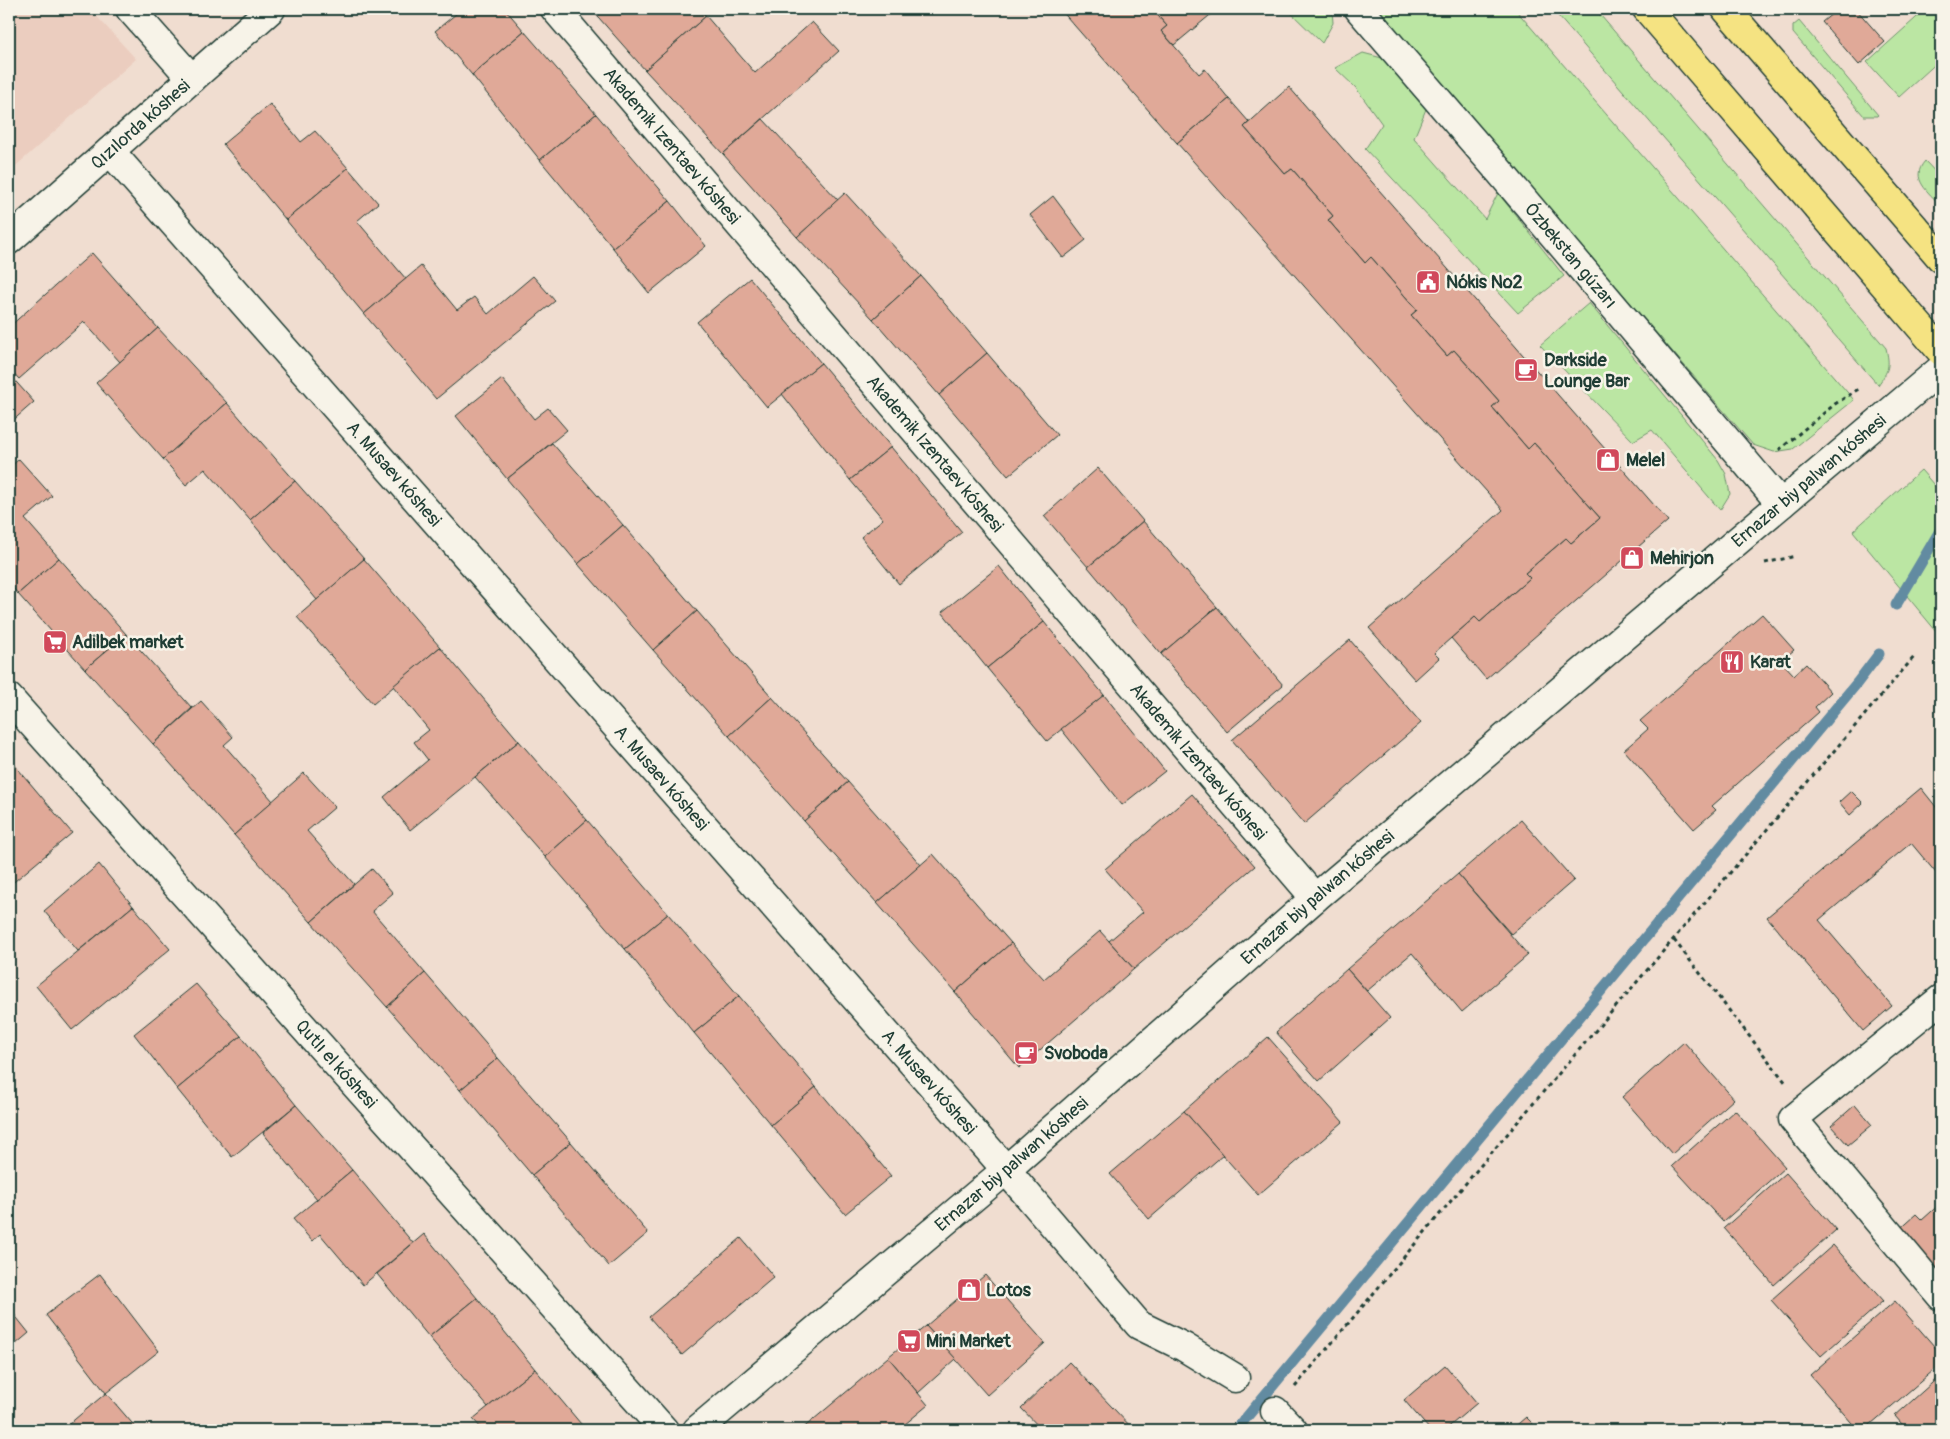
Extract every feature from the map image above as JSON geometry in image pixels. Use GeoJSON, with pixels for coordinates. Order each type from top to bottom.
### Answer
{"type":"FeatureCollection","features":[{"type":"Feature","properties":{"kind":"main road"},"geometry":{"type":"LineString","coordinates":[[1647,9],[1941,351]]}},
{"type":"Feature","properties":{"kind":"main road"},"geometry":{"type":"LineString","coordinates":[[1726,9],[1941,258]]}},
{"type":"Feature","properties":{"kind":"street"},"geometry":{"type":"LineString","coordinates":[[130,9],[192,79]]}},
{"type":"Feature","properties":{"kind":"street","name":"Qızılorda kóshesi"},"geometry":{"type":"LineString","coordinates":[[9,240],[271,9]]}},
{"type":"Feature","properties":{"kind":"street","name":"Akademik Izentaev kóshesi"},"geometry":{"type":"LineString","coordinates":[[555,9],[1315,898]]}},
{"type":"Feature","properties":{"kind":"street","name":"Ózbekstan gúzarı"},"geometry":{"type":"LineString","coordinates":[[1359,9],[1500,172],[1781,504]]}},
{"type":"Feature","properties":{"kind":"street","name":"A. Musaev kóshesi"},"geometry":{"type":"LineString","coordinates":[[110,151],[1006,1170],[1139,1325],[1184,1346],[1235,1378]]}},
{"type":"Feature","properties":{"kind":"street","name":"Ernazar biy palwan kóshesi"},"geometry":{"type":"LineString","coordinates":[[697,1430],[1006,1170],[1315,898],[1941,369]]}},
{"type":"Feature","properties":{"kind":"street","name":"Qutlı el kóshesi"},"geometry":{"type":"LineString","coordinates":[[9,698],[664,1430]]}},
{"type":"Feature","properties":{"kind":"street"},"geometry":{"type":"LineString","coordinates":[[1941,999],[1793,1120],[1941,1296]]}},
{"type":"Feature","properties":{"kind":"street"},"geometry":{"type":"LineString","coordinates":[[1275,1410],[1293,1430]]}},
{"type":"Feature","properties":{"kind":"path"},"geometry":{"type":"LineString","coordinates":[[1776,452],[1835,404],[1860,388]]}},
{"type":"Feature","properties":{"kind":"path"},"geometry":{"type":"LineString","coordinates":[[1275,1410],[1485,1160],[1914,657]]}},
{"type":"Feature","properties":{"kind":"path"},"geometry":{"type":"LineString","coordinates":[[1674,940],[1806,1109]]}},
{"type":"Feature","properties":{"kind":"shaded area"},"geometry":{"type":"Polygon","coordinates":[[[9,9],[90,9],[136,59],[9,172],[9,9]]]}},
{"type":"Feature","properties":{"kind":"green space"},"geometry":{"type":"Polygon","coordinates":[[[1287,9],[1332,9],[1333,23],[1322,43],[1287,9]]]}},
{"type":"Feature","properties":{"kind":"green space"},"geometry":{"type":"Polygon","coordinates":[[[1377,9],[1515,9],[1854,400],[1793,449],[1774,452],[1753,445],[1377,9]]]}},
{"type":"Feature","properties":{"kind":"green space"},"geometry":{"type":"Polygon","coordinates":[[[1552,9],[1595,9],[1886,348],[1888,368],[1878,385],[1552,9]]]}},
{"type":"Feature","properties":{"kind":"green space"},"geometry":{"type":"Polygon","coordinates":[[[1926,9],[1933,9],[1941,18],[1941,59],[1899,97],[1867,62],[1926,9]]]}},
{"type":"Feature","properties":{"kind":"green space"},"geometry":{"type":"Polygon","coordinates":[[[1799,21],[1877,116],[1864,116],[1793,33],[1793,26],[1799,21]]]}},
{"type":"Feature","properties":{"kind":"green space"},"geometry":{"type":"Polygon","coordinates":[[[1363,53],[1382,58],[1426,109],[1414,138],[1485,219],[1498,193],[1564,276],[1518,313],[1365,149],[1382,124],[1356,88],[1335,68],[1363,53]]]}},
{"type":"Feature","properties":{"kind":"green space"},"geometry":{"type":"Polygon","coordinates":[[[1925,161],[1941,178],[1941,206],[1922,185],[1919,174],[1925,161]]]}},
{"type":"Feature","properties":{"kind":"green space"},"geometry":{"type":"Polygon","coordinates":[[[1589,303],[1718,460],[1726,474],[1730,494],[1720,510],[1652,430],[1633,441],[1540,345],[1589,303]]]}},
{"type":"Feature","properties":{"kind":"green space"},"geometry":{"type":"Polygon","coordinates":[[[1921,470],[1941,493],[1941,637],[1853,531],[1921,470]]]}},
{"type":"Feature","properties":{"kind":"building"},"geometry":{"type":"Polygon","coordinates":[[[462,9],[505,9],[524,31],[472,75],[435,31],[462,9]]]}},
{"type":"Feature","properties":{"kind":"building"},"geometry":{"type":"Polygon","coordinates":[[[591,9],[700,9],[706,16],[645,70],[591,9]]]}},
{"type":"Feature","properties":{"kind":"building"},"geometry":{"type":"Polygon","coordinates":[[[1060,9],[1152,9],[1167,26],[1161,31],[1199,74],[1205,69],[1229,99],[1177,143],[1060,9]]]}},
{"type":"Feature","properties":{"kind":"building"},"geometry":{"type":"Polygon","coordinates":[[[1152,9],[1213,9],[1215,11],[1174,45],[1161,31],[1167,26],[1152,9]]]}},
{"type":"Feature","properties":{"kind":"building"},"geometry":{"type":"Polygon","coordinates":[[[1838,9],[1856,9],[1885,42],[1859,65],[1822,22],[1838,9]]]}},
{"type":"Feature","properties":{"kind":"building"},"geometry":{"type":"Polygon","coordinates":[[[706,16],[755,73],[812,22],[839,51],[723,154],[645,70],[706,16]]]}},
{"type":"Feature","properties":{"kind":"building"},"geometry":{"type":"Polygon","coordinates":[[[524,31],[596,114],[540,160],[472,75],[524,31]]]}},
{"type":"Feature","properties":{"kind":"building"},"geometry":{"type":"Polygon","coordinates":[[[1289,87],[1668,521],[1486,679],[1451,638],[1475,617],[1480,622],[1530,578],[1525,573],[1566,538],[1571,543],[1600,518],[1534,443],[1528,449],[1492,407],[1499,401],[1454,350],[1447,356],[1411,315],[1417,310],[1371,257],[1365,263],[1328,220],[1333,216],[1292,169],[1285,174],[1244,127],[1289,87]]]}},
{"type":"Feature","properties":{"kind":"building"},"geometry":{"type":"Polygon","coordinates":[[[1229,99],[1249,122],[1244,127],[1285,174],[1292,169],[1333,216],[1328,220],[1365,263],[1371,257],[1417,310],[1411,315],[1447,356],[1454,350],[1499,401],[1492,407],[1528,449],[1534,443],[1600,518],[1571,543],[1566,538],[1525,573],[1530,578],[1480,622],[1475,617],[1434,653],[1439,658],[1415,680],[1369,628],[1503,510],[1177,143],[1229,99]]]}},
{"type":"Feature","properties":{"kind":"building"},"geometry":{"type":"Polygon","coordinates":[[[270,104],[301,142],[315,131],[348,168],[286,220],[223,144],[270,104]]]}},
{"type":"Feature","properties":{"kind":"building"},"geometry":{"type":"Polygon","coordinates":[[[596,114],[670,201],[613,248],[540,160],[596,114]]]}},
{"type":"Feature","properties":{"kind":"building"},"geometry":{"type":"Polygon","coordinates":[[[763,119],[838,200],[797,237],[723,154],[763,119]]]}},
{"type":"Feature","properties":{"kind":"building"},"geometry":{"type":"Polygon","coordinates":[[[348,168],[378,203],[357,221],[406,279],[364,314],[286,220],[348,168]]]}},
{"type":"Feature","properties":{"kind":"building"},"geometry":{"type":"Polygon","coordinates":[[[845,193],[921,276],[873,319],[797,237],[845,193]]]}},
{"type":"Feature","properties":{"kind":"building"},"geometry":{"type":"Polygon","coordinates":[[[1053,196],[1086,240],[1063,258],[1030,215],[1053,196]]]}},
{"type":"Feature","properties":{"kind":"building"},"geometry":{"type":"Polygon","coordinates":[[[670,201],[706,246],[649,293],[613,248],[670,201]]]}},
{"type":"Feature","properties":{"kind":"building"},"geometry":{"type":"Polygon","coordinates":[[[92,253],[158,328],[120,362],[84,322],[19,379],[9,368],[9,327],[92,253]]]}},
{"type":"Feature","properties":{"kind":"building"},"geometry":{"type":"Polygon","coordinates":[[[421,266],[457,310],[474,297],[488,314],[533,276],[555,301],[436,399],[364,314],[421,266]]]}},
{"type":"Feature","properties":{"kind":"building"},"geometry":{"type":"Polygon","coordinates":[[[921,276],[987,353],[939,395],[873,319],[921,276]]]}},
{"type":"Feature","properties":{"kind":"building"},"geometry":{"type":"Polygon","coordinates":[[[750,278],[821,363],[767,407],[697,322],[750,278]]]}},
{"type":"Feature","properties":{"kind":"building"},"geometry":{"type":"Polygon","coordinates":[[[158,328],[227,403],[163,459],[96,383],[158,328]]]}},
{"type":"Feature","properties":{"kind":"building"},"geometry":{"type":"Polygon","coordinates":[[[987,353],[1057,435],[1008,476],[939,395],[987,353]]]}},
{"type":"Feature","properties":{"kind":"building"},"geometry":{"type":"Polygon","coordinates":[[[821,363],[891,447],[850,480],[782,394],[821,363]]]}},
{"type":"Feature","properties":{"kind":"building"},"geometry":{"type":"Polygon","coordinates":[[[9,374],[34,402],[9,424],[9,374]]]}},
{"type":"Feature","properties":{"kind":"building"},"geometry":{"type":"Polygon","coordinates":[[[502,379],[534,419],[548,408],[567,430],[507,479],[456,416],[502,379]]]}},
{"type":"Feature","properties":{"kind":"building"},"geometry":{"type":"Polygon","coordinates":[[[227,403],[295,481],[250,520],[205,469],[186,485],[163,459],[227,403]]]}},
{"type":"Feature","properties":{"kind":"building"},"geometry":{"type":"Polygon","coordinates":[[[552,443],[623,525],[578,564],[507,479],[552,443]]]}},
{"type":"Feature","properties":{"kind":"building"},"geometry":{"type":"Polygon","coordinates":[[[891,447],[962,532],[899,584],[861,537],[883,519],[850,480],[891,447]]]}},
{"type":"Feature","properties":{"kind":"building"},"geometry":{"type":"Polygon","coordinates":[[[19,459],[52,496],[25,519],[59,558],[18,594],[9,583],[9,468],[19,459]]]}},
{"type":"Feature","properties":{"kind":"building"},"geometry":{"type":"Polygon","coordinates":[[[1098,468],[1143,521],[1088,567],[1044,516],[1098,468]]]}},
{"type":"Feature","properties":{"kind":"building"},"geometry":{"type":"Polygon","coordinates":[[[295,481],[364,559],[317,600],[250,520],[295,481]]]}},
{"type":"Feature","properties":{"kind":"building"},"geometry":{"type":"Polygon","coordinates":[[[1143,521],[1217,607],[1161,654],[1088,567],[1143,521]]]}},
{"type":"Feature","properties":{"kind":"building"},"geometry":{"type":"Polygon","coordinates":[[[623,525],[697,611],[653,650],[578,564],[623,525]]]}},
{"type":"Feature","properties":{"kind":"building"},"geometry":{"type":"Polygon","coordinates":[[[59,558],[126,634],[85,669],[18,594],[59,558]]]}},
{"type":"Feature","properties":{"kind":"building"},"geometry":{"type":"Polygon","coordinates":[[[364,559],[440,647],[373,704],[297,617],[364,559]]]}},
{"type":"Feature","properties":{"kind":"building"},"geometry":{"type":"Polygon","coordinates":[[[999,566],[1044,622],[987,668],[942,612],[999,566]]]}},
{"type":"Feature","properties":{"kind":"building"},"geometry":{"type":"Polygon","coordinates":[[[1217,607],[1283,685],[1227,732],[1161,654],[1217,607]]]}},
{"type":"Feature","properties":{"kind":"building"},"geometry":{"type":"Polygon","coordinates":[[[697,611],[772,697],[729,736],[653,650],[697,611]]]}},
{"type":"Feature","properties":{"kind":"building"},"geometry":{"type":"Polygon","coordinates":[[[1762,614],[1794,650],[1781,661],[1794,675],[1806,664],[1831,692],[1815,707],[1819,712],[1712,806],[1716,810],[1694,829],[1624,750],[1648,729],[1640,721],[1762,614]]]}},
{"type":"Feature","properties":{"kind":"building"},"geometry":{"type":"Polygon","coordinates":[[[1044,622],[1104,695],[1047,741],[987,668],[1044,622]]]}},
{"type":"Feature","properties":{"kind":"building"},"geometry":{"type":"Polygon","coordinates":[[[126,634],[192,708],[153,744],[85,669],[126,634]]]}},
{"type":"Feature","properties":{"kind":"building"},"geometry":{"type":"Polygon","coordinates":[[[1350,640],[1421,723],[1304,824],[1232,740],[1350,640]]]}},
{"type":"Feature","properties":{"kind":"building"},"geometry":{"type":"Polygon","coordinates":[[[440,647],[519,741],[410,830],[384,797],[428,760],[414,742],[429,730],[393,686],[440,647]]]}},
{"type":"Feature","properties":{"kind":"building"},"geometry":{"type":"Polygon","coordinates":[[[1104,695],[1165,771],[1122,805],[1061,729],[1104,695]]]}},
{"type":"Feature","properties":{"kind":"building"},"geometry":{"type":"Polygon","coordinates":[[[772,697],[848,782],[804,821],[729,736],[772,697]]]}},
{"type":"Feature","properties":{"kind":"building"},"geometry":{"type":"Polygon","coordinates":[[[201,701],[233,737],[224,745],[273,801],[234,835],[153,744],[201,701]]]}},
{"type":"Feature","properties":{"kind":"building"},"geometry":{"type":"Polygon","coordinates":[[[519,741],[587,820],[545,857],[475,777],[519,741]]]}},
{"type":"Feature","properties":{"kind":"building"},"geometry":{"type":"Polygon","coordinates":[[[13,763],[72,833],[9,886],[9,766],[13,763]]]}},
{"type":"Feature","properties":{"kind":"building"},"geometry":{"type":"Polygon","coordinates":[[[304,773],[335,807],[307,831],[354,884],[311,922],[234,835],[304,773]]]}},
{"type":"Feature","properties":{"kind":"building"},"geometry":{"type":"Polygon","coordinates":[[[848,782],[921,865],[877,903],[804,821],[848,782]]]}},
{"type":"Feature","properties":{"kind":"building"},"geometry":{"type":"Polygon","coordinates":[[[1921,788],[1941,813],[1941,879],[1911,843],[1819,920],[1892,1006],[1863,1031],[1767,917],[1921,788]]]}},
{"type":"Feature","properties":{"kind":"building"},"geometry":{"type":"Polygon","coordinates":[[[1851,791],[1863,803],[1850,815],[1839,802],[1851,791]]]}},
{"type":"Feature","properties":{"kind":"building"},"geometry":{"type":"Polygon","coordinates":[[[1192,794],[1255,866],[1134,969],[1109,941],[1143,912],[1105,869],[1192,794]]]}},
{"type":"Feature","properties":{"kind":"building"},"geometry":{"type":"Polygon","coordinates":[[[587,820],[668,914],[625,949],[545,857],[587,820]]]}},
{"type":"Feature","properties":{"kind":"building"},"geometry":{"type":"Polygon","coordinates":[[[1521,820],[1574,880],[1511,934],[1458,874],[1521,820]]]}},
{"type":"Feature","properties":{"kind":"building"},"geometry":{"type":"Polygon","coordinates":[[[933,854],[1011,943],[955,992],[877,903],[933,854]]]}},
{"type":"Feature","properties":{"kind":"building"},"geometry":{"type":"Polygon","coordinates":[[[99,864],[133,906],[78,951],[44,911],[99,864]]]}},
{"type":"Feature","properties":{"kind":"building"},"geometry":{"type":"Polygon","coordinates":[[[372,869],[393,893],[372,911],[425,973],[387,1007],[311,922],[372,869]]]}},
{"type":"Feature","properties":{"kind":"building"},"geometry":{"type":"Polygon","coordinates":[[[1458,874],[1528,955],[1462,1012],[1412,953],[1367,991],[1347,969],[1458,874]]]}},
{"type":"Feature","properties":{"kind":"building"},"geometry":{"type":"Polygon","coordinates":[[[133,906],[170,949],[72,1030],[36,986],[133,906]]]}},
{"type":"Feature","properties":{"kind":"building"},"geometry":{"type":"Polygon","coordinates":[[[668,914],[739,996],[694,1033],[625,949],[668,914]]]}},
{"type":"Feature","properties":{"kind":"building"},"geometry":{"type":"Polygon","coordinates":[[[1100,931],[1134,969],[1019,1068],[955,992],[1011,943],[1044,979],[1100,931]]]}},
{"type":"Feature","properties":{"kind":"building"},"geometry":{"type":"Polygon","coordinates":[[[1347,969],[1390,1018],[1319,1081],[1276,1032],[1347,969]]]}},
{"type":"Feature","properties":{"kind":"building"},"geometry":{"type":"Polygon","coordinates":[[[425,973],[498,1058],[460,1090],[387,1007],[425,973]]]}},
{"type":"Feature","properties":{"kind":"building"},"geometry":{"type":"Polygon","coordinates":[[[196,984],[241,1036],[177,1089],[134,1034],[196,984]]]}},
{"type":"Feature","properties":{"kind":"building"},"geometry":{"type":"Polygon","coordinates":[[[739,996],[816,1087],[771,1125],[694,1033],[739,996]]]}},
{"type":"Feature","properties":{"kind":"building"},"geometry":{"type":"Polygon","coordinates":[[[241,1036],[296,1105],[232,1157],[177,1089],[241,1036]]]}},
{"type":"Feature","properties":{"kind":"building"},"geometry":{"type":"Polygon","coordinates":[[[1268,1037],[1343,1122],[1258,1195],[1184,1111],[1268,1037]]]}},
{"type":"Feature","properties":{"kind":"building"},"geometry":{"type":"Polygon","coordinates":[[[1684,1042],[1734,1099],[1672,1154],[1622,1097],[1684,1042]]]}},
{"type":"Feature","properties":{"kind":"building"},"geometry":{"type":"Polygon","coordinates":[[[498,1058],[571,1142],[532,1175],[460,1090],[498,1058]]]}},
{"type":"Feature","properties":{"kind":"building"},"geometry":{"type":"Polygon","coordinates":[[[816,1087],[891,1176],[845,1214],[771,1125],[816,1087]]]}},
{"type":"Feature","properties":{"kind":"building"},"geometry":{"type":"Polygon","coordinates":[[[296,1105],[352,1170],[317,1199],[263,1133],[296,1105]]]}},
{"type":"Feature","properties":{"kind":"building"},"geometry":{"type":"Polygon","coordinates":[[[1855,1105],[1872,1125],[1848,1145],[1831,1126],[1855,1105]]]}},
{"type":"Feature","properties":{"kind":"building"},"geometry":{"type":"Polygon","coordinates":[[[1735,1110],[1785,1167],[1723,1222],[1672,1166],[1735,1110]]]}},
{"type":"Feature","properties":{"kind":"building"},"geometry":{"type":"Polygon","coordinates":[[[1184,1111],[1223,1155],[1149,1219],[1110,1174],[1184,1111]]]}},
{"type":"Feature","properties":{"kind":"building"},"geometry":{"type":"Polygon","coordinates":[[[571,1142],[648,1233],[609,1266],[532,1175],[571,1142]]]}},
{"type":"Feature","properties":{"kind":"building"},"geometry":{"type":"Polygon","coordinates":[[[352,1170],[413,1243],[363,1285],[320,1234],[312,1241],[293,1219],[352,1170]]]}},
{"type":"Feature","properties":{"kind":"building"},"geometry":{"type":"Polygon","coordinates":[[[1786,1173],[1836,1230],[1774,1285],[1724,1228],[1786,1173]]]}},
{"type":"Feature","properties":{"kind":"building"},"geometry":{"type":"Polygon","coordinates":[[[1941,1203],[1941,1281],[1897,1231],[1916,1214],[1922,1220],[1941,1203]]]}},
{"type":"Feature","properties":{"kind":"building"},"geometry":{"type":"Polygon","coordinates":[[[424,1234],[477,1298],[429,1337],[377,1274],[424,1234]]]}},
{"type":"Feature","properties":{"kind":"building"},"geometry":{"type":"Polygon","coordinates":[[[741,1238],[774,1277],[682,1355],[649,1317],[741,1238]]]}},
{"type":"Feature","properties":{"kind":"building"},"geometry":{"type":"Polygon","coordinates":[[[1833,1245],[1883,1301],[1821,1356],[1771,1300],[1833,1245]]]}},
{"type":"Feature","properties":{"kind":"building"},"geometry":{"type":"Polygon","coordinates":[[[100,1274],[159,1351],[106,1393],[46,1315],[100,1274]]]}},
{"type":"Feature","properties":{"kind":"building"},"geometry":{"type":"Polygon","coordinates":[[[985,1275],[1045,1343],[987,1395],[926,1326],[985,1275]]]}},
{"type":"Feature","properties":{"kind":"building"},"geometry":{"type":"Polygon","coordinates":[[[477,1298],[535,1369],[488,1407],[429,1337],[477,1298]]]}},
{"type":"Feature","properties":{"kind":"building"},"geometry":{"type":"Polygon","coordinates":[[[1895,1301],[1941,1354],[1941,1364],[1864,1430],[1858,1430],[1810,1375],[1895,1301]]]}},
{"type":"Feature","properties":{"kind":"building"},"geometry":{"type":"Polygon","coordinates":[[[9,1308],[29,1333],[9,1350],[9,1308]]]}},
{"type":"Feature","properties":{"kind":"building"},"geometry":{"type":"Polygon","coordinates":[[[926,1326],[956,1359],[918,1393],[888,1357],[926,1326]]]}},
{"type":"Feature","properties":{"kind":"building"},"geometry":{"type":"Polygon","coordinates":[[[888,1357],[928,1405],[898,1430],[801,1430],[888,1357]]]}},
{"type":"Feature","properties":{"kind":"building"},"geometry":{"type":"Polygon","coordinates":[[[1069,1362],[1134,1430],[1042,1430],[1021,1408],[1069,1362]]]}},
{"type":"Feature","properties":{"kind":"building"},"geometry":{"type":"Polygon","coordinates":[[[1445,1365],[1477,1403],[1445,1430],[1430,1430],[1404,1400],[1445,1365]]]}},
{"type":"Feature","properties":{"kind":"building"},"geometry":{"type":"Polygon","coordinates":[[[535,1369],[586,1430],[483,1430],[473,1419],[535,1369]]]}},
{"type":"Feature","properties":{"kind":"building"},"geometry":{"type":"Polygon","coordinates":[[[1941,1375],[1941,1430],[1907,1430],[1895,1416],[1941,1375]]]}},
{"type":"Feature","properties":{"kind":"building"},"geometry":{"type":"Polygon","coordinates":[[[106,1393],[138,1430],[62,1430],[106,1393]]]}},
{"type":"Feature","properties":{"kind":"building"},"geometry":{"type":"Polygon","coordinates":[[[1526,1417],[1539,1430],[1511,1430],[1526,1417]]]}},
{"type":"Feature","properties":{"kind":"waterway"},"geometry":{"type":"LineString","coordinates":[[1896,605],[1941,529]]}},
{"type":"Feature","properties":{"kind":"waterway"},"geometry":{"type":"LineString","coordinates":[[1236,1430],[1857,683],[1879,654]]}},
{"type":"Feature","properties":{"kind":"place","name":"Nókis №2"},"geometry":{"type":"Point","coordinates":[1428,282]}},
{"type":"Feature","properties":{"kind":"place","name":"Darkside Lounge Bar"},"geometry":{"type":"Point","coordinates":[1526,370]}},
{"type":"Feature","properties":{"kind":"place","name":"Melel"},"geometry":{"type":"Point","coordinates":[1608,460]}},
{"type":"Feature","properties":{"kind":"place","name":"Mehirjon"},"geometry":{"type":"Point","coordinates":[1632,558]}},
{"type":"Feature","properties":{"kind":"place","name":"Adilbek market"},"geometry":{"type":"Point","coordinates":[55,642]}},
{"type":"Feature","properties":{"kind":"place","name":"Karat"},"geometry":{"type":"Point","coordinates":[1732,662]}},
{"type":"Feature","properties":{"kind":"place","name":"Svoboda"},"geometry":{"type":"Point","coordinates":[1026,1053]}},
{"type":"Feature","properties":{"kind":"place","name":"Lotos"},"geometry":{"type":"Point","coordinates":[969,1290]}},
{"type":"Feature","properties":{"kind":"place","name":"Mini Market"},"geometry":{"type":"Point","coordinates":[909,1341]}}]}
